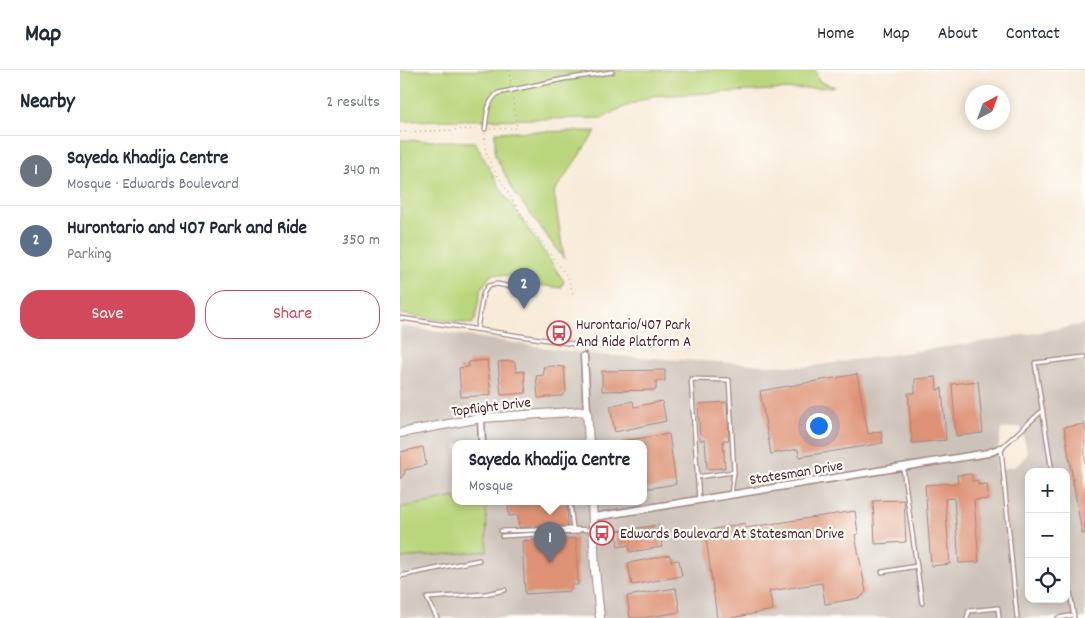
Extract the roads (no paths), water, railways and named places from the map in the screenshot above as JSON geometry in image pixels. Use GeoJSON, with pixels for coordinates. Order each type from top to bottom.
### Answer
{"type":"FeatureCollection","features":[{"type":"Feature","properties":{"kind":"street"},"geometry":{"type":"LineString","coordinates":[[584,356],[589,440]]}},
{"type":"Feature","properties":{"kind":"street","name":"Topflight Drive"},"geometry":{"type":"LineString","coordinates":[[400,433],[481,418],[587,411]]}},
{"type":"Feature","properties":{"kind":"street"},"geometry":{"type":"LineString","coordinates":[[481,418],[482,440]]}},
{"type":"Feature","properties":{"kind":"street","name":"Statesman Drive"},"geometry":{"type":"LineString","coordinates":[[594,517],[988,453],[1002,448]]}},
{"type":"Feature","properties":{"kind":"street"},"geometry":{"type":"LineString","coordinates":[[592,505],[595,570],[600,618]]}},
{"type":"Feature","properties":{"kind":"lane"},"geometry":{"type":"LineString","coordinates":[[485,129],[488,105],[491,98],[502,91],[564,78],[612,72]]}},
{"type":"Feature","properties":{"kind":"lane"},"geometry":{"type":"LineString","coordinates":[[477,329],[483,294],[488,286],[497,284],[526,290]]}},
{"type":"Feature","properties":{"kind":"lane"},"geometry":{"type":"LineString","coordinates":[[400,318],[581,345]]}},
{"type":"Feature","properties":{"kind":"lane"},"geometry":{"type":"LineString","coordinates":[[1051,468],[1035,363],[1085,357]]}},
{"type":"Feature","properties":{"kind":"lane"},"geometry":{"type":"LineString","coordinates":[[699,501],[691,379],[729,380],[734,472],[731,496]]}},
{"type":"Feature","properties":{"kind":"lane"},"geometry":{"type":"LineString","coordinates":[[1017,618],[1002,448],[1043,410]]}},
{"type":"Feature","properties":{"kind":"lane"},"geometry":{"type":"LineString","coordinates":[[903,467],[922,603]]}},
{"type":"Feature","properties":{"kind":"lane"},"geometry":{"type":"LineString","coordinates":[[698,477],[734,472]]}},
{"type":"Feature","properties":{"kind":"lane"},"geometry":{"type":"LineString","coordinates":[[570,505],[572,529]]}},
{"type":"Feature","properties":{"kind":"lane"},"geometry":{"type":"LineString","coordinates":[[502,536],[576,532],[581,530]]}},
{"type":"Feature","properties":{"kind":"lane"},"geometry":{"type":"LineString","coordinates":[[501,531],[594,530]]}},
{"type":"Feature","properties":{"kind":"lane"},"geometry":{"type":"LineString","coordinates":[[400,576],[479,560]]}},
{"type":"Feature","properties":{"kind":"lane"},"geometry":{"type":"LineString","coordinates":[[882,572],[917,566]]}},
{"type":"Feature","properties":{"kind":"lane"},"geometry":{"type":"LineString","coordinates":[[437,618],[427,598],[485,594],[505,590]]}},
{"type":"Feature","properties":{"kind":"lane"},"geometry":{"type":"LineString","coordinates":[[1058,618],[1074,616],[1070,590]]}},
{"type":"Feature","properties":{"kind":"lane"},"geometry":{"type":"LineString","coordinates":[[967,618],[969,611],[998,608],[999,618]]}},
{"type":"Feature","properties":{"kind":"place","name":"Hurontario and 407 Park and Ride"},"geometry":{"type":"Point","coordinates":[524,309]}},
{"type":"Feature","properties":{"kind":"place","name":"Hurontario/407 Park And Ride Platform A"},"geometry":{"type":"Point","coordinates":[559,333]}},
{"type":"Feature","properties":{"kind":"place","name":"Edwards Boulevard At Statesman Drive"},"geometry":{"type":"Point","coordinates":[602,533]}},
{"type":"Feature","properties":{"kind":"place","name":"Sayeda Khadija Centre"},"geometry":{"type":"Point","coordinates":[550,563]}}]}
